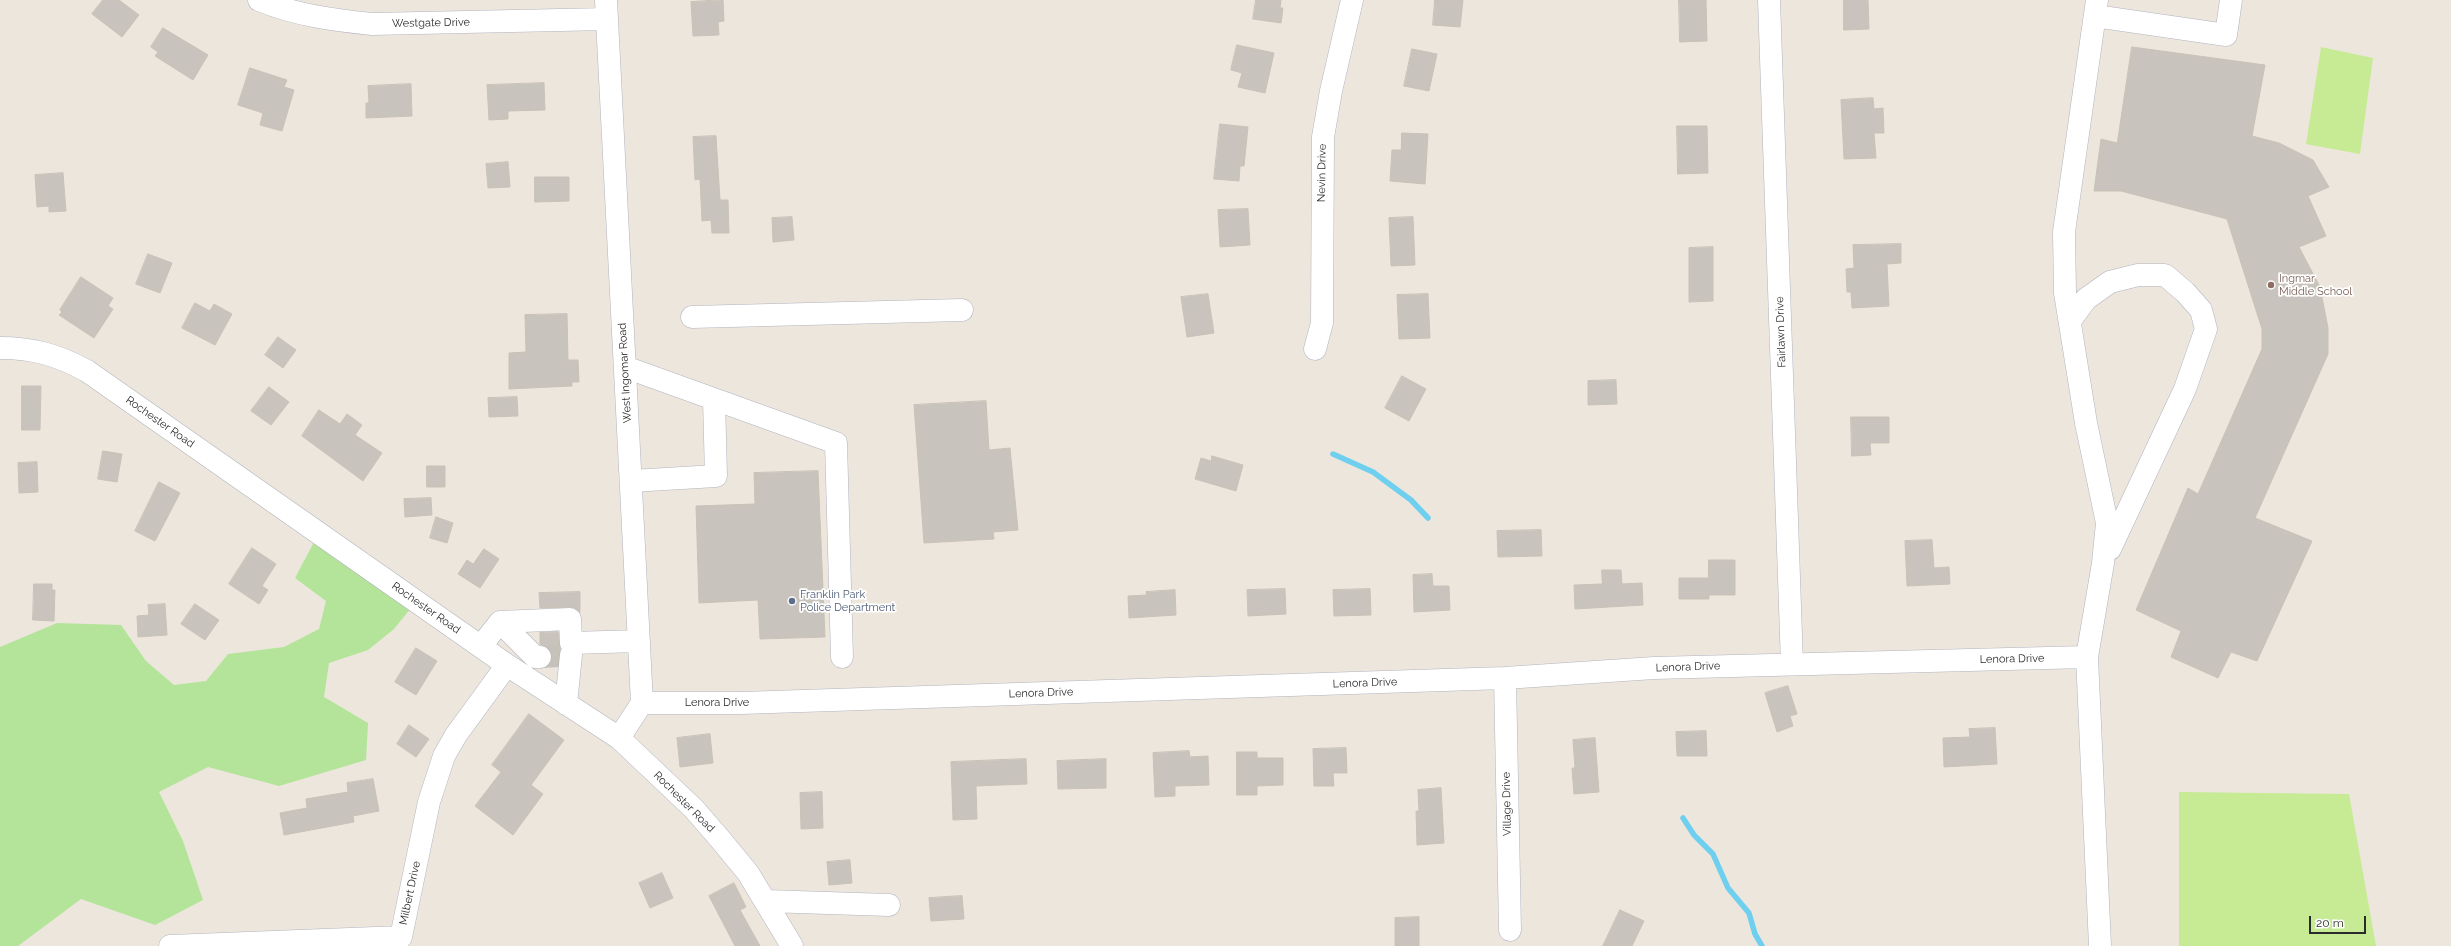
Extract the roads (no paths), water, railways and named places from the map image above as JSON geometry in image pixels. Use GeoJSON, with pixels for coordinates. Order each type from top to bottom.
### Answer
{"type":"FeatureCollection","features":[{"type":"Feature","properties":{"kind":"street","name":"Westgate Drive"},"geometry":{"type":"LineString","coordinates":[[259,0],[298,13],[334,20],[372,24],[606,9]]}},
{"type":"Feature","properties":{"kind":"street","name":"Nevin Drive"},"geometry":{"type":"LineString","coordinates":[[1315,349],[1322,323],[1323,137],[1331,92],[1352,0]]}},
{"type":"Feature","properties":{"kind":"street","name":"Fairlawn Drive"},"geometry":{"type":"LineString","coordinates":[[1769,0],[1792,664]]}},
{"type":"Feature","properties":{"kind":"street"},"geometry":{"type":"LineString","coordinates":[[2100,946],[2087,657],[2103,563],[2107,523],[2086,423],[2065,293],[2064,232],[2096,8],[2226,35],[2231,0]]}},
{"type":"Feature","properties":{"kind":"street","name":"West Ingomar Road"},"geometry":{"type":"LineString","coordinates":[[606,9],[642,703]]}},
{"type":"Feature","properties":{"kind":"street"},"geometry":{"type":"LineString","coordinates":[[2070,321],[2086,299],[2110,282],[2138,275],[2165,275],[2185,292],[2201,310],[2206,329],[2185,389],[2103,563]]}},
{"type":"Feature","properties":{"kind":"street"},"geometry":{"type":"LineString","coordinates":[[692,317],[962,310]]}},
{"type":"Feature","properties":{"kind":"street","name":"Rochester Road"},"geometry":{"type":"LineString","coordinates":[[0,348],[44,352],[67,359],[87,371],[507,665],[619,738],[694,810],[748,873],[792,946]]}},
{"type":"Feature","properties":{"kind":"street"},"geometry":{"type":"LineString","coordinates":[[625,367],[836,444],[842,657]]}},
{"type":"Feature","properties":{"kind":"street"},"geometry":{"type":"LineString","coordinates":[[631,481],[716,476],[714,399]]}},
{"type":"Feature","properties":{"kind":"street"},"geometry":{"type":"LineString","coordinates":[[480,646],[500,622],[570,619],[552,649],[566,704]]}},
{"type":"Feature","properties":{"kind":"street"},"geometry":{"type":"LineString","coordinates":[[500,622],[552,649],[639,641]]}},
{"type":"Feature","properties":{"kind":"street","name":"Lenora Drive"},"geometry":{"type":"LineString","coordinates":[[642,703],[741,703],[1505,678],[1654,668],[2087,657]]}},
{"type":"Feature","properties":{"kind":"street","name":"Milbert Drive"},"geometry":{"type":"LineString","coordinates":[[170,946],[401,937],[429,802],[444,756],[456,735],[507,665]]}},
{"type":"Feature","properties":{"kind":"street","name":"Village Drive"},"geometry":{"type":"LineString","coordinates":[[1505,678],[1510,930]]}},
{"type":"Feature","properties":{"kind":"street"},"geometry":{"type":"LineString","coordinates":[[619,738],[642,703]]}},
{"type":"Feature","properties":{"kind":"street"},"geometry":{"type":"LineString","coordinates":[[766,901],[889,905]]}},
{"type":"Feature","properties":{"kind":"waterway"},"geometry":{"type":"LineString","coordinates":[[1333,454],[1373,472],[1411,500],[1428,518]]}},
{"type":"Feature","properties":{"kind":"waterway"},"geometry":{"type":"LineString","coordinates":[[1683,818],[1694,835],[1713,854],[1728,888],[1749,913],[1755,934],[1762,946]]}},
{"type":"Feature","properties":{"kind":"tunnel"},"geometry":{"type":"LineString","coordinates":[[540,657],[561,656]]}},
{"type":"Feature","properties":{"kind":"place","name":"Ingmar Middle School"},"geometry":{"type":"Point","coordinates":[2271,285]}},
{"type":"Feature","properties":{"kind":"place","name":"Franklin Park Police Department"},"geometry":{"type":"Point","coordinates":[792,601]}}]}
